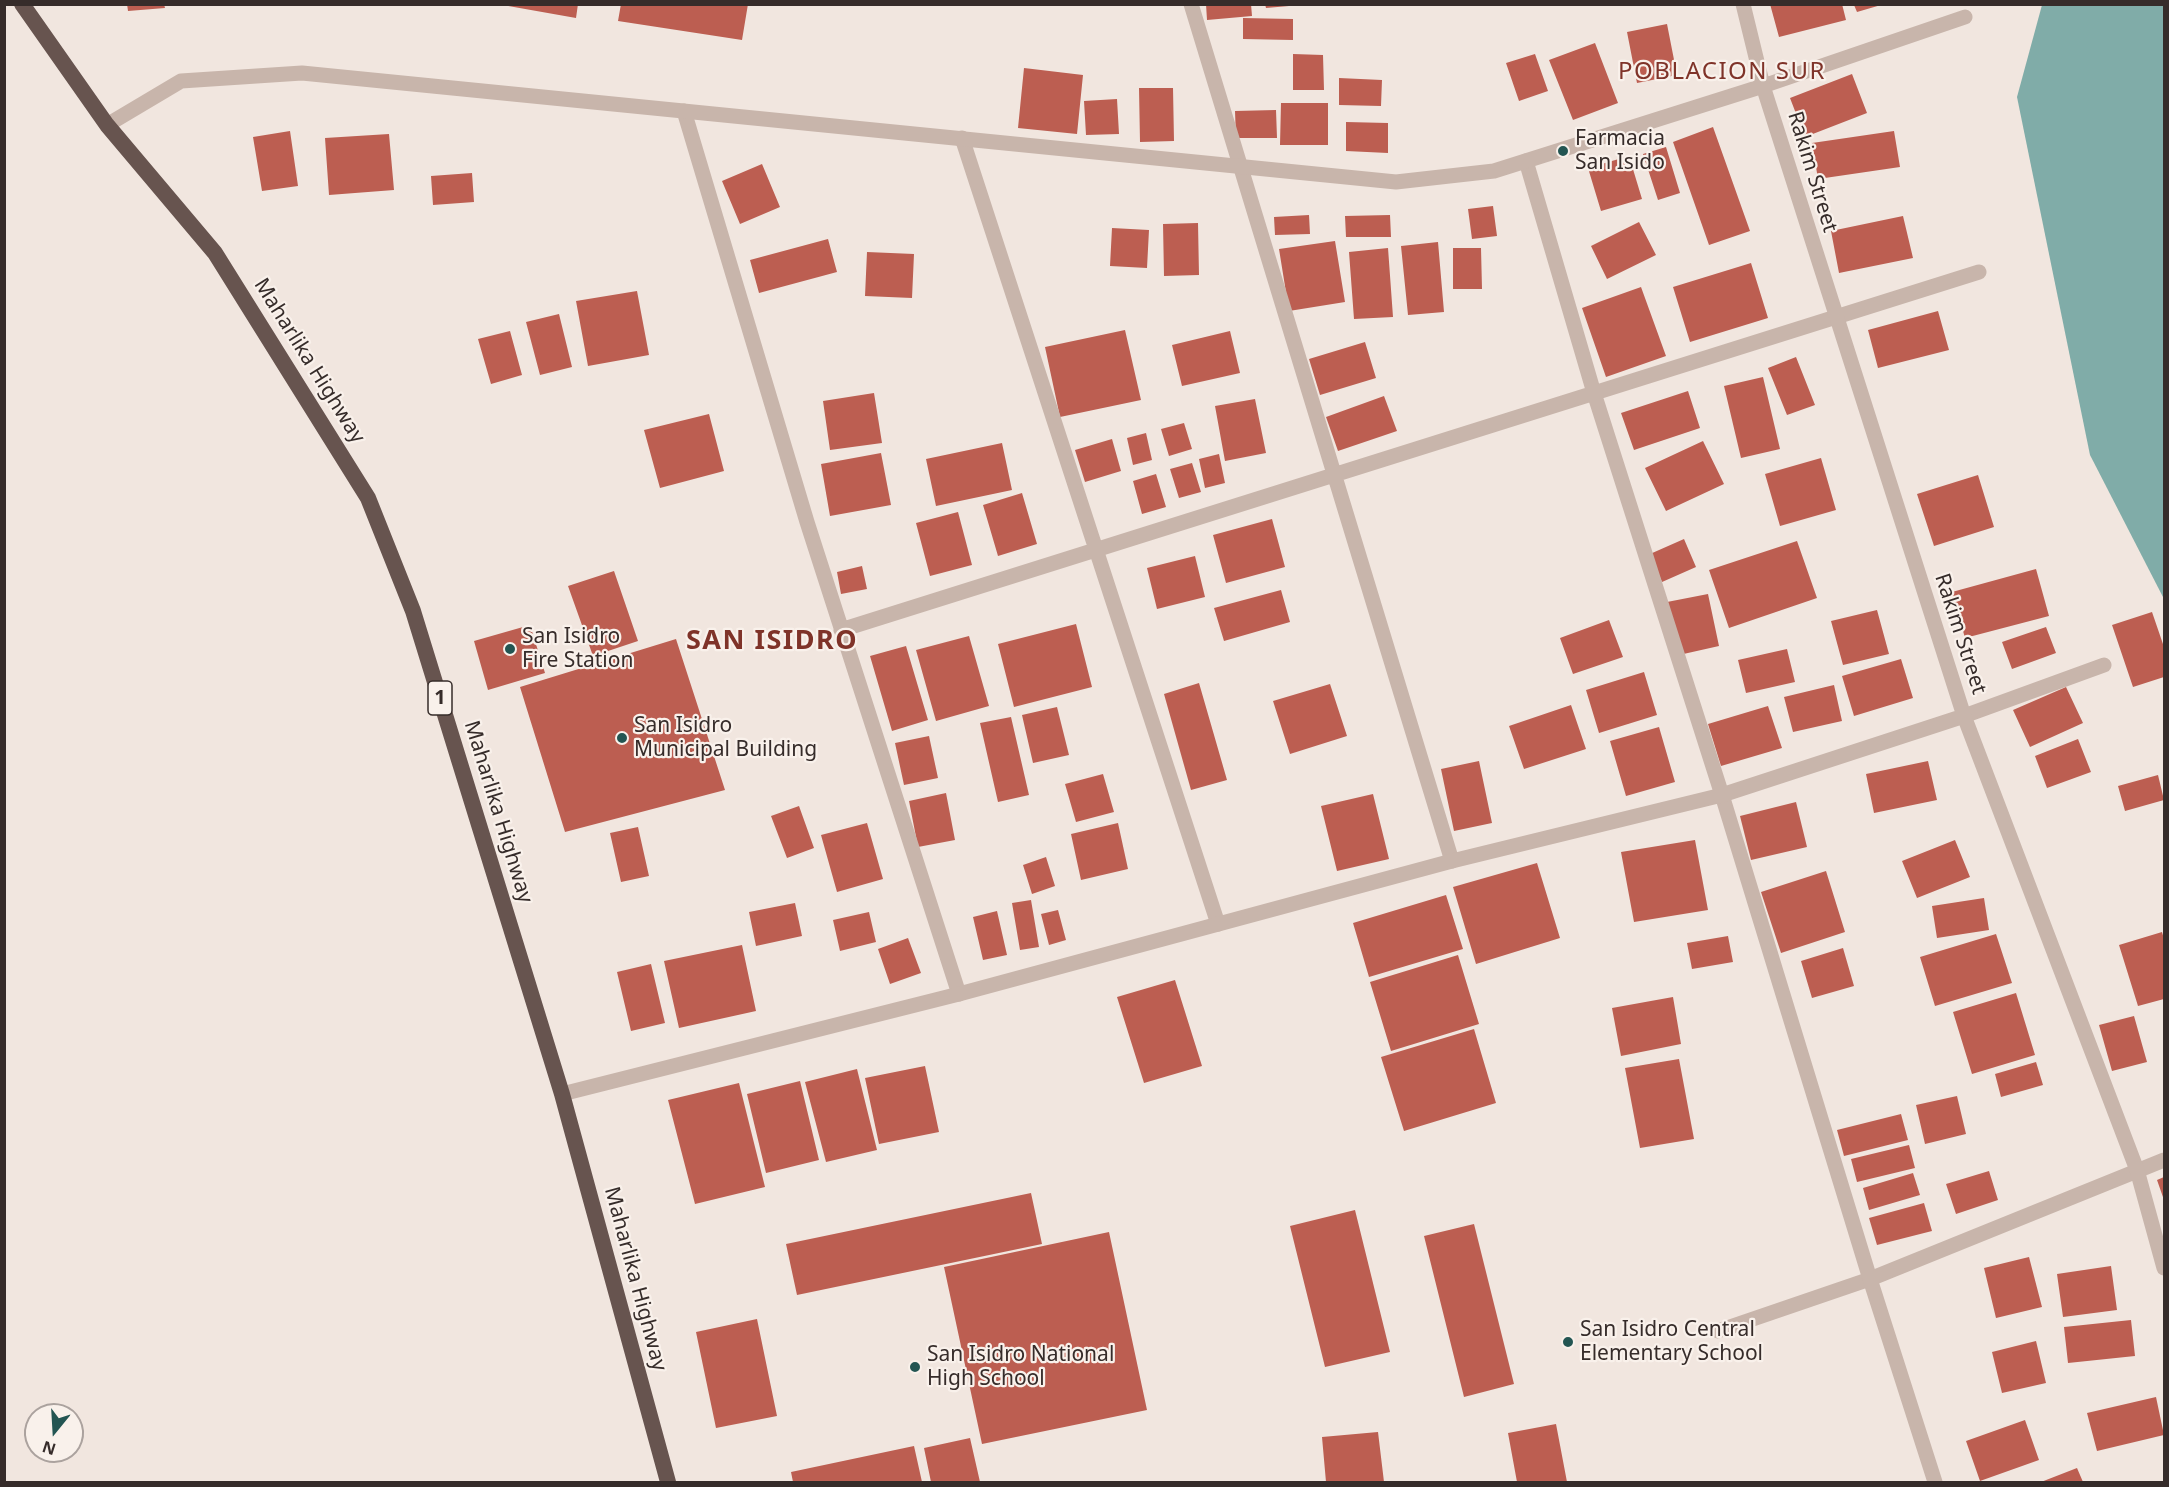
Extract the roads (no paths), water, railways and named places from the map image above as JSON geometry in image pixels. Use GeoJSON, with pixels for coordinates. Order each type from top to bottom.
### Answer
{"type":"FeatureCollection","features":[{"type":"Feature","properties":{"kind":"highway","name":"Maharlika Highway"},"geometry":{"type":"LineString","coordinates":[[22,4],[107,125],[215,253],[368,498],[413,611],[562,1094],[668,1482]]}},
{"type":"Feature","properties":{"kind":"street"},"geometry":{"type":"LineString","coordinates":[[1191,4],[1452,861]]}},
{"type":"Feature","properties":{"kind":"street","name":"Rakim Street"},"geometry":{"type":"LineString","coordinates":[[1743,4],[1763,86],[1964,716],[2137,1170],[2164,1268]]}},
{"type":"Feature","properties":{"kind":"street"},"geometry":{"type":"LineString","coordinates":[[107,125],[182,81],[302,73],[1396,182],[1494,171],[1763,86],[1965,17]]}},
{"type":"Feature","properties":{"kind":"street"},"geometry":{"type":"LineString","coordinates":[[684,111],[803,510],[959,994]]}},
{"type":"Feature","properties":{"kind":"street"},"geometry":{"type":"LineString","coordinates":[[962,138],[1218,924]]}},
{"type":"Feature","properties":{"kind":"street"},"geometry":{"type":"LineString","coordinates":[[1526,161],[1594,393],[1722,795],[1870,1279],[1935,1482]]}},
{"type":"Feature","properties":{"kind":"street"},"geometry":{"type":"LineString","coordinates":[[841,630],[1979,272]]}},
{"type":"Feature","properties":{"kind":"street"},"geometry":{"type":"LineString","coordinates":[[562,1094],[959,994],[1452,861],[1722,795],[1964,716],[2104,665]]}},
{"type":"Feature","properties":{"kind":"street"},"geometry":{"type":"LineString","coordinates":[[1718,1331],[1870,1279],[2164,1160]]}},
{"type":"Feature","properties":{"kind":"water"},"geometry":{"type":"Polygon","coordinates":[[[2042,5],[2164,5],[2164,599],[2090,455],[2017,97],[2042,5]]]}},
{"type":"Feature","properties":{"kind":"place","name":"Farmacia San Isido"},"geometry":{"type":"Point","coordinates":[1563,151]}},
{"type":"Feature","properties":{"kind":"place","name":"San Isidro Fire Station"},"geometry":{"type":"Point","coordinates":[510,649]}},
{"type":"Feature","properties":{"kind":"place","name":"San Isidro Municipal Building"},"geometry":{"type":"Point","coordinates":[622,738]}},
{"type":"Feature","properties":{"kind":"place","name":"San Isidro Central Elementary School"},"geometry":{"type":"Point","coordinates":[1568,1342]}},
{"type":"Feature","properties":{"kind":"place","name":"San Isidro National High School"},"geometry":{"type":"Point","coordinates":[915,1367]}},
{"type":"Feature","properties":{"kind":"district","name":"POBLACION SUR"},"geometry":{"type":"Point","coordinates":[1722,72]}},
{"type":"Feature","properties":{"kind":"district","name":"SAN ISIDRO"},"geometry":{"type":"Point","coordinates":[772,641]}}]}
